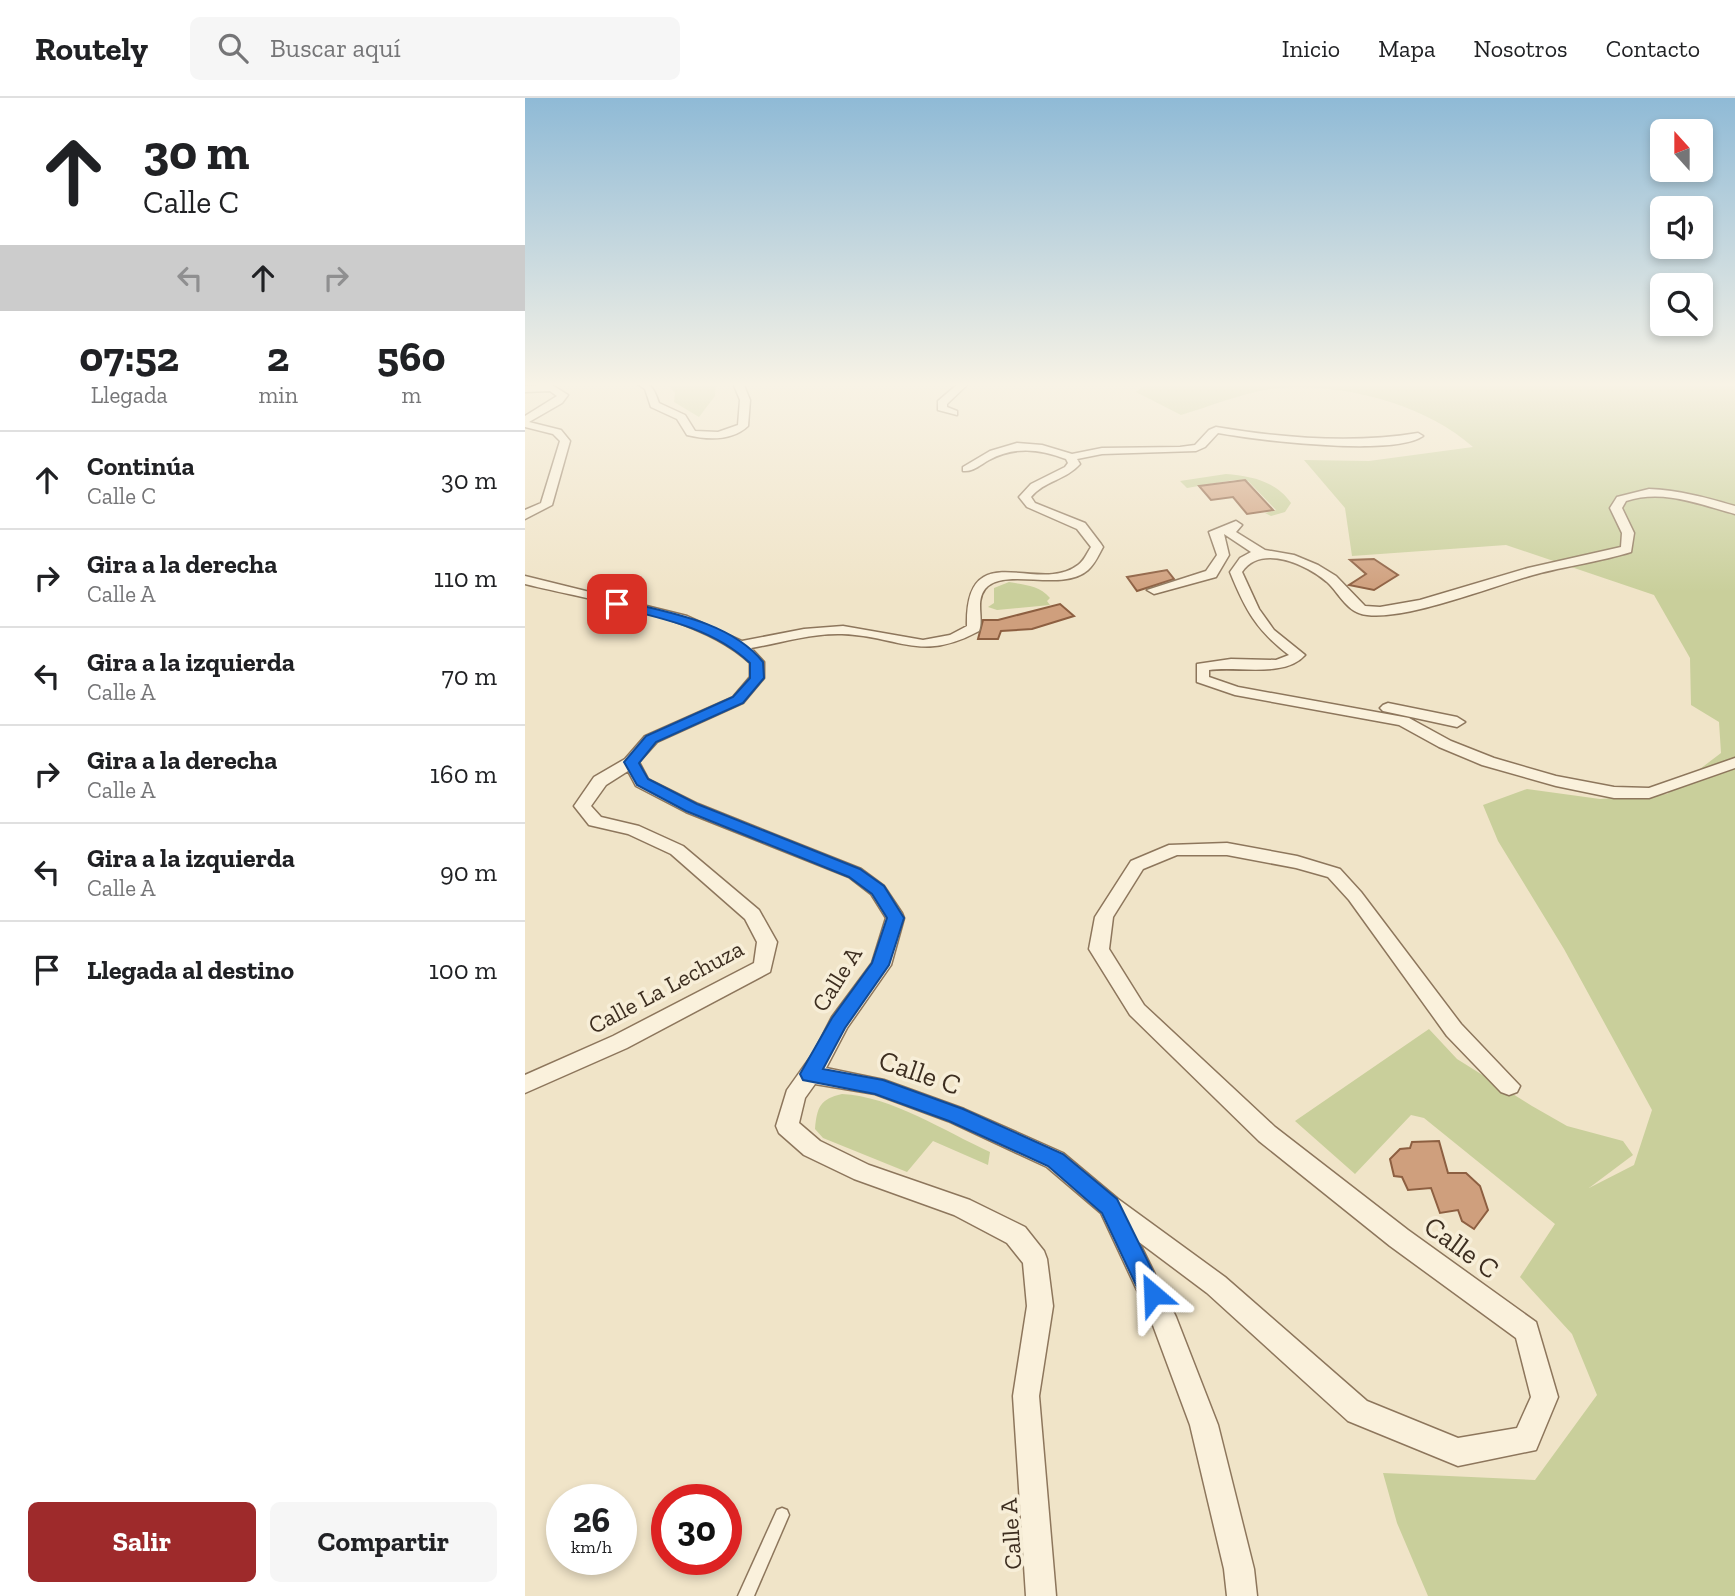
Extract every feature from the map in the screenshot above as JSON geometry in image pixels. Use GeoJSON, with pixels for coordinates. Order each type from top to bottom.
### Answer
{"type":"FeatureCollection","features":[{"type":"Feature","properties":{"kind":"street"},"geometry":{"type":"LineString","coordinates":[[525,515],[540,509],[548,500],[562,453]]}},
{"type":"Feature","properties":{"kind":"street"},"geometry":{"type":"LineString","coordinates":[[967,469],[992,453]]}},
{"type":"Feature","properties":{"kind":"street"},"geometry":{"type":"LineString","coordinates":[[1059,453],[1071,457],[1088,453]]}},
{"type":"Feature","properties":{"kind":"street"},"geometry":{"type":"LineString","coordinates":[[740,646],[833,630],[874,635],[904,644],[940,644],[974,628],[974,596],[982,583],[996,577],[1021,575],[1057,579],[1083,568],[1097,547],[1081,526],[1031,505],[1024,497],[1029,489],[1069,471],[1074,464],[1071,457]]}},
{"type":"Feature","properties":{"kind":"street"},"geometry":{"type":"LineString","coordinates":[[1735,510],[1656,492],[1634,494],[1621,499],[1616,509],[1628,534],[1627,549],[1592,561],[1535,570],[1392,609],[1366,611],[1350,603],[1331,579],[1314,568],[1284,556],[1263,554],[1246,559],[1236,572],[1251,609],[1269,633],[1299,655],[1288,664],[1269,666],[1236,663],[1202,667],[1202,678],[1235,691],[1357,711],[1404,722],[1486,762],[1531,776],[1617,793],[1648,793],[1735,763]]}},
{"type":"Feature","properties":{"kind":"street"},"geometry":{"type":"LineString","coordinates":[[1154,590],[1211,574],[1223,555],[1215,532],[1234,526],[1230,534],[1263,554]]}},
{"type":"Feature","properties":{"kind":"street"},"geometry":{"type":"LineString","coordinates":[[525,580],[682,619],[740,646],[757,662],[757,678],[738,700],[651,739],[631,762]]}},
{"type":"Feature","properties":{"kind":"street"},"geometry":{"type":"LineString","coordinates":[[1357,711],[1384,707],[1457,722]]}},
{"type":"Feature","properties":{"kind":"street","name":"Calle A"},"geometry":{"type":"LineString","coordinates":[[631,762],[642,782],[692,808],[855,873],[878,890],[895,918],[881,965],[839,1023],[795,1096],[787,1126],[812,1148],[862,1172],[962,1207],[1016,1235],[1035,1259],[1040,1306],[1026,1396],[1041,1596]]}},
{"type":"Feature","properties":{"kind":"street","name":"Calle La Lechuza"},"geometry":{"type":"LineString","coordinates":[[525,1084],[620,1042],[763,967],[767,942],[752,915],[677,850],[633,830],[596,821],[582,806],[600,781],[631,762]]}},
{"type":"Feature","properties":{"kind":"street","name":"Calle C"},"geometry":{"type":"LineString","coordinates":[[810,1074],[876,1086],[956,1115],[1055,1160],[1110,1206],[1216,1285],[1358,1411],[1458,1452],[1526,1440],[1545,1397],[1527,1331],[1399,1238],[1267,1135],[1137,1010],[1099,949],[1104,917],[1137,864],[1175,849],[1227,849],[1297,862],[1334,873],[1355,896],[1454,1030],[1509,1086]]}},
{"type":"Feature","properties":{"kind":"street"},"geometry":{"type":"LineString","coordinates":[[1110,1206],[1163,1317],[1204,1425],[1239,1569],[1242,1596]]}},
{"type":"Feature","properties":{"kind":"lane"},"geometry":{"type":"LineString","coordinates":[[746,1596],[782,1515]]}},
{"type":"Feature","properties":{"kind":"green space"},"geometry":{"type":"Polygon","coordinates":[[[1429,453],[1735,453],[1735,1596],[1428,1596],[1397,1523],[1383,1473],[1535,1480],[1597,1395],[1572,1334],[1520,1277],[1555,1224],[1424,1118],[1411,1115],[1355,1174],[1295,1121],[1429,1029],[1457,1059],[1532,1106],[1567,1126],[1623,1141],[1633,1155],[1589,1188],[1634,1165],[1652,1110],[1564,949],[1498,841],[1483,805],[1527,789],[1600,799],[1667,794],[1721,753],[1719,722],[1691,705],[1690,658],[1654,595],[1506,545],[1352,556],[1345,508],[1304,460],[1369,461],[1429,453]]]}},
{"type":"Feature","properties":{"kind":"green space"},"geometry":{"type":"Polygon","coordinates":[[[1226,474],[1262,481],[1278,489],[1291,503],[1285,512],[1271,516],[1265,513],[1276,510],[1248,481],[1234,480],[1187,488],[1180,481],[1226,474]]]}},
{"type":"Feature","properties":{"kind":"green space"},"geometry":{"type":"Polygon","coordinates":[[[1009,582],[1041,590],[1050,598],[1047,601],[1050,605],[997,610],[988,607],[994,603],[994,588],[1009,582]]]}},
{"type":"Feature","properties":{"kind":"green space"},"geometry":{"type":"Polygon","coordinates":[[[842,1094],[880,1101],[937,1125],[990,1152],[988,1165],[933,1141],[907,1172],[823,1138],[815,1129],[821,1105],[829,1098],[842,1094]]]}},
{"type":"Feature","properties":{"kind":"building"},"geometry":{"type":"Polygon","coordinates":[[[1245,480],[1273,510],[1247,514],[1233,497],[1211,500],[1199,486],[1245,480]]]}},
{"type":"Feature","properties":{"kind":"building"},"geometry":{"type":"Polygon","coordinates":[[[1374,559],[1398,575],[1374,590],[1349,585],[1366,574],[1350,560],[1374,559]]]}},
{"type":"Feature","properties":{"kind":"building"},"geometry":{"type":"Polygon","coordinates":[[[1167,570],[1174,579],[1137,591],[1127,577],[1167,570]]]}},
{"type":"Feature","properties":{"kind":"building"},"geometry":{"type":"Polygon","coordinates":[[[1060,604],[1074,616],[1032,629],[1001,631],[998,639],[978,639],[983,620],[998,620],[1060,604]]]}},
{"type":"Feature","properties":{"kind":"building"},"geometry":{"type":"Polygon","coordinates":[[[1439,1141],[1448,1173],[1466,1173],[1480,1186],[1488,1210],[1474,1229],[1462,1221],[1458,1210],[1440,1213],[1431,1188],[1408,1190],[1402,1177],[1394,1176],[1390,1159],[1400,1149],[1410,1148],[1412,1142],[1439,1141]]]}},
{"type":"Feature","properties":{"kind":"route"},"geometry":{"type":"LineString","coordinates":[[617,604],[682,619],[740,646],[757,662],[757,678],[738,700],[651,739],[631,762],[642,782],[692,808],[855,873],[878,890],[895,918],[881,965],[839,1023],[810,1074],[876,1086],[956,1115],[1055,1160],[1110,1206],[1153,1294]]}}]}
